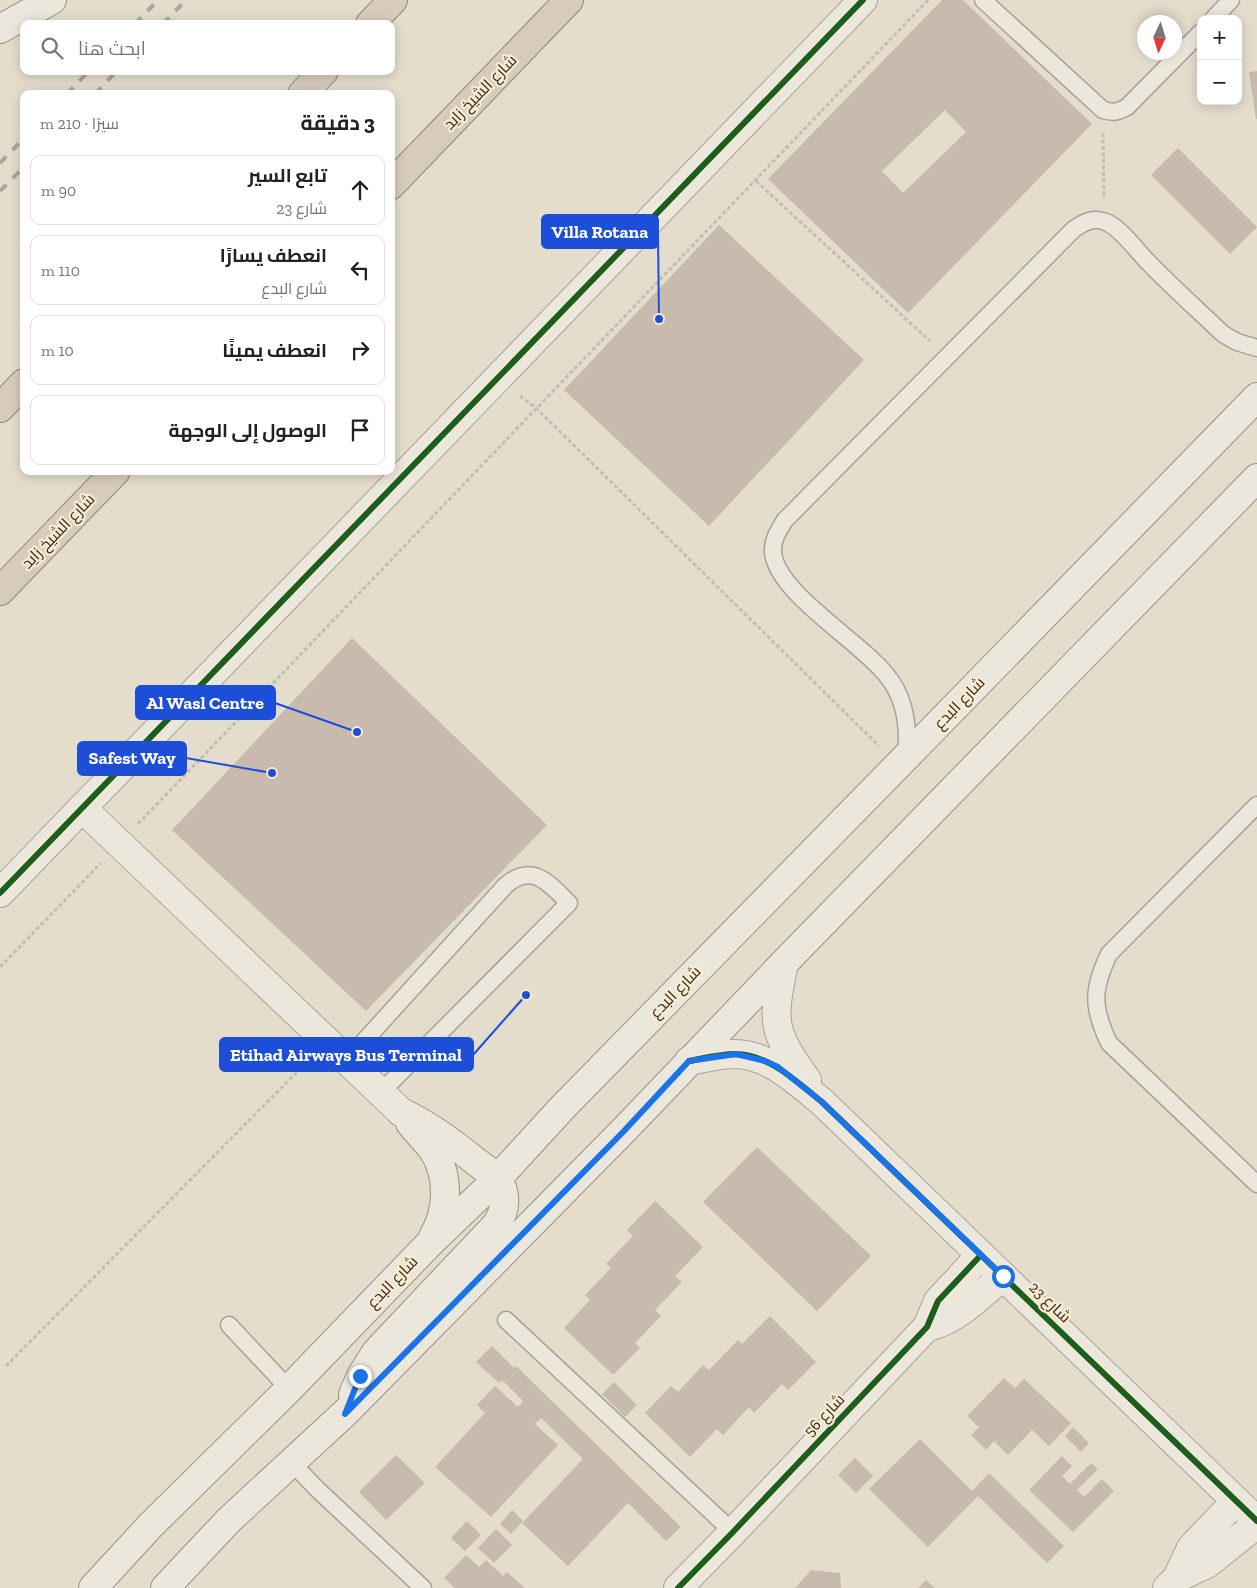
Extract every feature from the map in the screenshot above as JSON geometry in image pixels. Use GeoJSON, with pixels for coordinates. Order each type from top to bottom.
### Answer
{"type":"FeatureCollection","features":[{"type":"Feature","properties":{"kind":"highway"},"geometry":{"type":"LineString","coordinates":[[374,20],[393,0]]}},
{"type":"Feature","properties":{"kind":"highway","name":"شارع الشيخ زايد"},"geometry":{"type":"LineString","coordinates":[[395,181],[569,0]]}},
{"type":"Feature","properties":{"kind":"highway"},"geometry":{"type":"LineString","coordinates":[[306,90],[320,75]]}},
{"type":"Feature","properties":{"kind":"highway"},"geometry":{"type":"LineString","coordinates":[[0,408],[20,387]]}},
{"type":"Feature","properties":{"kind":"highway","name":"شارع الشيخ زايد"},"geometry":{"type":"LineString","coordinates":[[0,592],[112,475]]}},
{"type":"Feature","properties":{"kind":"main road"},"geometry":{"type":"LineString","coordinates":[[0,29],[52,0]]}},
{"type":"Feature","properties":{"kind":"main road"},"geometry":{"type":"LineString","coordinates":[[0,893],[863,0]]}},
{"type":"Feature","properties":{"kind":"main road","name":"شارع البدع"},"geometry":{"type":"LineString","coordinates":[[93,1588],[150,1526],[289,1389],[429,1244],[497,1179],[570,1100],[1257,397]]}},
{"type":"Feature","properties":{"kind":"main road"},"geometry":{"type":"LineString","coordinates":[[165,1588],[229,1520],[345,1414],[624,1131],[689,1061],[1257,478]]}},
{"type":"Feature","properties":{"kind":"main road"},"geometry":{"type":"LineString","coordinates":[[82,808],[401,1112],[433,1151],[441,1169],[445,1188],[444,1208],[439,1227],[429,1244]]}},
{"type":"Feature","properties":{"kind":"main road","name":"شارع 23"},"geometry":{"type":"LineString","coordinates":[[784,963],[777,999],[777,1028],[788,1054],[822,1102]]}},
{"type":"Feature","properties":{"kind":"main road","name":"شارع 23"},"geometry":{"type":"LineString","coordinates":[[689,1061],[736,1054],[758,1058],[778,1067],[822,1102],[1257,1523]]}},
{"type":"Feature","properties":{"kind":"main road"},"geometry":{"type":"LineString","coordinates":[[345,1414],[360,1376],[376,1352],[502,1218],[504,1200],[497,1179],[444,1136],[431,1127],[401,1112]]}},
{"type":"Feature","properties":{"kind":"main road","name":"شارع 56"},"geometry":{"type":"LineString","coordinates":[[678,1588],[926,1327],[938,1301],[981,1255]]}},
{"type":"Feature","properties":{"kind":"main road","name":"شارع 56"},"geometry":{"type":"LineString","coordinates":[[926,1327],[938,1325],[957,1315],[1003,1276]]}},
{"type":"Feature","properties":{"kind":"main road"},"geometry":{"type":"LineString","coordinates":[[1172,1583],[1191,1548],[1236,1501]]}},
{"type":"Feature","properties":{"kind":"main road"},"geometry":{"type":"LineString","coordinates":[[1172,1583],[1207,1564],[1257,1523]]}},
{"type":"Feature","properties":{"kind":"lane"},"geometry":{"type":"LineString","coordinates":[[983,0],[1103,110],[1111,112],[1120,111],[1127,106],[1197,36]]}},
{"type":"Feature","properties":{"kind":"lane"},"geometry":{"type":"LineString","coordinates":[[1217,15],[1231,0]]}},
{"type":"Feature","properties":{"kind":"lane"},"geometry":{"type":"LineString","coordinates":[[902,761],[908,737],[906,716],[899,696],[889,678],[877,664],[816,611],[786,581],[777,567],[773,551],[776,534],[785,520],[1074,229],[1088,221],[1104,221],[1113,226],[1148,263],[1224,334],[1237,342],[1257,348]]}},
{"type":"Feature","properties":{"kind":"lane"},"geometry":{"type":"LineString","coordinates":[[1257,805],[1109,954],[1099,975],[1096,998],[1099,1022],[1109,1042],[1257,1184]]}},
{"type":"Feature","properties":{"kind":"lane"},"geometry":{"type":"LineString","coordinates":[[346,1060],[513,879],[532,875],[540,877],[569,903],[380,1093]]}},
{"type":"Feature","properties":{"kind":"lane"},"geometry":{"type":"LineString","coordinates":[[506,1320],[733,1532]]}},
{"type":"Feature","properties":{"kind":"lane"},"geometry":{"type":"LineString","coordinates":[[229,1325],[289,1389]]}},
{"type":"Feature","properties":{"kind":"lane"},"geometry":{"type":"LineString","coordinates":[[292,1463],[318,1490],[423,1588]]}},
{"type":"Feature","properties":{"kind":"path"},"geometry":{"type":"LineString","coordinates":[[0,967],[928,0]]}},
{"type":"Feature","properties":{"kind":"path"},"geometry":{"type":"LineString","coordinates":[[1103,110],[1104,221]]}},
{"type":"Feature","properties":{"kind":"path"},"geometry":{"type":"LineString","coordinates":[[756,181],[947,357]]}},
{"type":"Feature","properties":{"kind":"path"},"geometry":{"type":"LineString","coordinates":[[498,378],[537,409],[902,761]]}},
{"type":"Feature","properties":{"kind":"path"},"geometry":{"type":"LineString","coordinates":[[6,1366],[326,1042]]}},
{"type":"Feature","properties":{"kind":"building"},"geometry":{"type":"Polygon","coordinates":[[[942,0],[963,0],[1092,124],[908,313],[768,179],[942,0]],[[945,110],[882,171],[903,193],[966,132],[945,110]]]}},
{"type":"Feature","properties":{"kind":"building"},"geometry":{"type":"Polygon","coordinates":[[[1257,71],[1257,119],[1256,119],[1249,72],[1257,71]]]}},
{"type":"Feature","properties":{"kind":"building"},"geometry":{"type":"Polygon","coordinates":[[[1178,148],[1257,227],[1230,254],[1151,175],[1178,148]]]}},
{"type":"Feature","properties":{"kind":"building"},"geometry":{"type":"Polygon","coordinates":[[[719,225],[864,360],[709,526],[564,390],[719,225]]]}},
{"type":"Feature","properties":{"kind":"building"},"geometry":{"type":"Polygon","coordinates":[[[352,638],[547,825],[366,1011],[172,830],[352,638]]]}},
{"type":"Feature","properties":{"kind":"building"},"geometry":{"type":"Polygon","coordinates":[[[757,1147],[871,1256],[817,1311],[703,1202],[757,1147]]]}},
{"type":"Feature","properties":{"kind":"building"},"geometry":{"type":"Polygon","coordinates":[[[655,1201],[703,1247],[675,1276],[682,1282],[655,1310],[661,1316],[635,1343],[640,1348],[613,1375],[564,1328],[590,1300],[585,1295],[611,1268],[606,1264],[633,1236],[627,1230],[655,1201]]]}},
{"type":"Feature","properties":{"kind":"building"},"geometry":{"type":"Polygon","coordinates":[[[770,1316],[816,1362],[788,1390],[782,1384],[754,1413],[749,1407],[723,1435],[717,1429],[690,1457],[645,1413],[671,1386],[678,1392],[703,1365],[709,1370],[738,1340],[742,1344],[770,1316]]]}},
{"type":"Feature","properties":{"kind":"building"},"geometry":{"type":"Polygon","coordinates":[[[492,1346],[514,1368],[516,1366],[681,1527],[666,1541],[628,1503],[568,1566],[522,1523],[583,1459],[541,1418],[535,1424],[558,1445],[491,1517],[435,1467],[485,1413],[477,1405],[495,1386],[518,1407],[523,1401],[502,1380],[499,1383],[476,1362],[492,1346]]]}},
{"type":"Feature","properties":{"kind":"building"},"geometry":{"type":"Polygon","coordinates":[[[1004,1378],[1015,1388],[1024,1379],[1071,1423],[1049,1446],[1032,1430],[1008,1455],[994,1441],[986,1450],[971,1435],[979,1427],[967,1416],[1004,1378]]]}},
{"type":"Feature","properties":{"kind":"building"},"geometry":{"type":"Polygon","coordinates":[[[614,1382],[637,1405],[625,1417],[602,1394],[614,1382]]]}},
{"type":"Feature","properties":{"kind":"building"},"geometry":{"type":"Polygon","coordinates":[[[1073,1427],[1089,1443],[1081,1452],[1065,1436],[1073,1427]]]}},
{"type":"Feature","properties":{"kind":"building"},"geometry":{"type":"Polygon","coordinates":[[[920,1439],[972,1491],[989,1473],[1064,1546],[1047,1563],[978,1496],[928,1547],[869,1489],[920,1439]]]}},
{"type":"Feature","properties":{"kind":"building"},"geometry":{"type":"Polygon","coordinates":[[[396,1455],[425,1483],[386,1520],[359,1492],[396,1455]]]}},
{"type":"Feature","properties":{"kind":"building"},"geometry":{"type":"Polygon","coordinates":[[[1062,1456],[1072,1466],[1062,1476],[1070,1484],[1091,1463],[1098,1469],[1077,1490],[1084,1497],[1102,1479],[1114,1491],[1073,1532],[1029,1490],[1062,1456]]]}},
{"type":"Feature","properties":{"kind":"building"},"geometry":{"type":"Polygon","coordinates":[[[855,1458],[873,1476],[856,1493],[838,1475],[855,1458]]]}},
{"type":"Feature","properties":{"kind":"building"},"geometry":{"type":"Polygon","coordinates":[[[512,1510],[523,1521],[511,1534],[500,1524],[512,1510]]]}},
{"type":"Feature","properties":{"kind":"building"},"geometry":{"type":"Polygon","coordinates":[[[467,1521],[481,1535],[465,1551],[451,1538],[467,1521]]]}},
{"type":"Feature","properties":{"kind":"building"},"geometry":{"type":"Polygon","coordinates":[[[496,1529],[512,1545],[494,1563],[478,1548],[496,1529]]]}},
{"type":"Feature","properties":{"kind":"building"},"geometry":{"type":"Polygon","coordinates":[[[466,1555],[479,1567],[486,1560],[503,1576],[507,1572],[525,1588],[455,1588],[444,1578],[466,1555]]]}},
{"type":"Feature","properties":{"kind":"building"},"geometry":{"type":"Polygon","coordinates":[[[811,1570],[840,1573],[841,1588],[795,1588],[811,1570]]]}},
{"type":"Feature","properties":{"kind":"building"},"geometry":{"type":"Polygon","coordinates":[[[926,1580],[935,1588],[918,1588],[926,1580]]]}},
{"type":"Feature","properties":{"kind":"railway"},"geometry":{"type":"LineString","coordinates":[[139,20],[158,0]]}},
{"type":"Feature","properties":{"kind":"railway"},"geometry":{"type":"LineString","coordinates":[[167,20],[186,0]]}},
{"type":"Feature","properties":{"kind":"railway"},"geometry":{"type":"LineString","coordinates":[[71,90],[85,75]]}},
{"type":"Feature","properties":{"kind":"railway"},"geometry":{"type":"LineString","coordinates":[[99,90],[113,75]]}},
{"type":"Feature","properties":{"kind":"railway"},"geometry":{"type":"LineString","coordinates":[[0,163],[20,142]]}},
{"type":"Feature","properties":{"kind":"railway"},"geometry":{"type":"LineString","coordinates":[[0,191],[20,171]]}},
{"type":"Feature","properties":{"kind":"cycle path"},"geometry":{"type":"LineString","coordinates":[[0,893],[863,0]]}},
{"type":"Feature","properties":{"kind":"cycle path"},"geometry":{"type":"LineString","coordinates":[[689,1061],[712,1056],[736,1054],[748,1056],[772,1064],[803,1086],[822,1102],[1257,1521]]}},
{"type":"Feature","properties":{"kind":"cycle path"},"geometry":{"type":"LineString","coordinates":[[678,1588],[927,1327],[938,1301],[981,1255]]}},
{"type":"Feature","properties":{"kind":"place","name":"Villa Rotana"},"geometry":{"type":"Point","coordinates":[659,319]}},
{"type":"Feature","properties":{"kind":"place","name":"Al Wasl Centre"},"geometry":{"type":"Point","coordinates":[357,732]}},
{"type":"Feature","properties":{"kind":"place","name":"Safest Way"},"geometry":{"type":"Point","coordinates":[272,773]}},
{"type":"Feature","properties":{"kind":"place","name":"Etihad Airways Bus Terminal"},"geometry":{"type":"Point","coordinates":[526,995]}},
{"type":"Feature","properties":{"kind":"route"},"geometry":{"type":"LineString","coordinates":[[360,1376],[345,1414],[624,1131],[689,1061],[722,1055],[751,1056],[778,1067],[822,1102],[1003,1276]]}}]}
